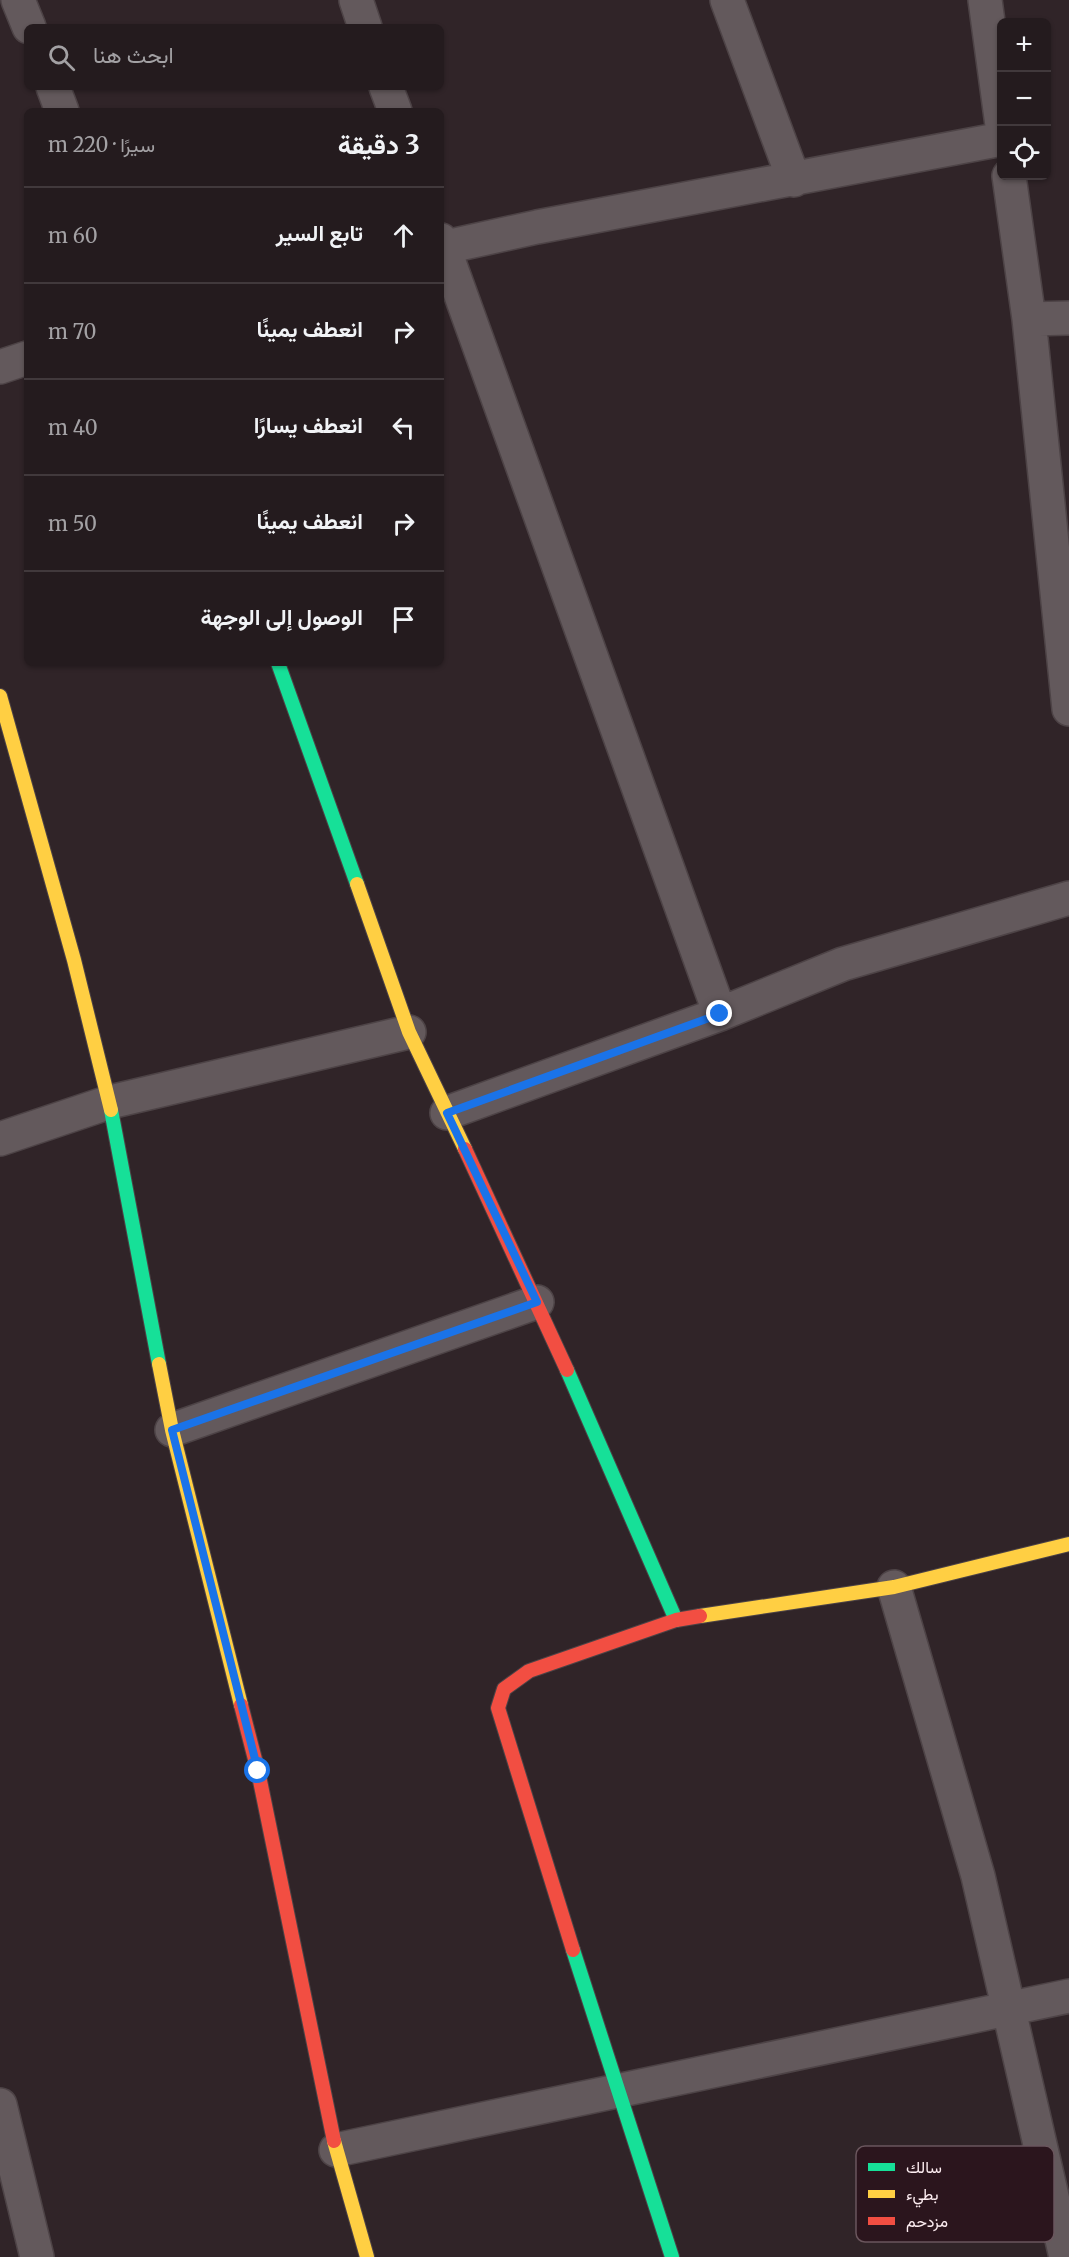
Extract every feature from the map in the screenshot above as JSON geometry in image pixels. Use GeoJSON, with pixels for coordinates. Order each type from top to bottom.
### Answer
{"type":"FeatureCollection","features":[{"type":"Feature","properties":{"kind":"street"},"geometry":{"type":"LineString","coordinates":[[18,0],[28,24]]}},
{"type":"Feature","properties":{"kind":"street"},"geometry":{"type":"LineString","coordinates":[[356,0],[364,24]]}},
{"type":"Feature","properties":{"kind":"street"},"geometry":{"type":"LineString","coordinates":[[727,0],[794,180]]}},
{"type":"Feature","properties":{"kind":"street"},"geometry":{"type":"LineString","coordinates":[[985,0],[997,88]]}},
{"type":"Feature","properties":{"kind":"street"},"geometry":{"type":"LineString","coordinates":[[54,90],[61,108]]}},
{"type":"Feature","properties":{"kind":"street"},"geometry":{"type":"LineString","coordinates":[[387,90],[394,108]]}},
{"type":"Feature","properties":{"kind":"street"},"geometry":{"type":"LineString","coordinates":[[444,245],[997,140]]}},
{"type":"Feature","properties":{"kind":"street"},"geometry":{"type":"LineString","coordinates":[[1010,180],[1029,319],[1069,709]]}},
{"type":"Feature","properties":{"kind":"street"},"geometry":{"type":"LineString","coordinates":[[444,251],[720,1014]]}},
{"type":"Feature","properties":{"kind":"street"},"geometry":{"type":"LineString","coordinates":[[1029,319],[1069,318]]}},
{"type":"Feature","properties":{"kind":"street"},"geometry":{"type":"LineString","coordinates":[[0,367],[24,359]]}},
{"type":"Feature","properties":{"kind":"street"},"geometry":{"type":"LineString","coordinates":[[279,666],[409,1032],[537,1302],[676,1620]]}},
{"type":"Feature","properties":{"kind":"street"},"geometry":{"type":"LineString","coordinates":[[0,696],[111,1102],[172,1430],[258,1771],[336,2150],[367,2257]]}},
{"type":"Feature","properties":{"kind":"street"},"geometry":{"type":"LineString","coordinates":[[447,1113],[720,1014],[843,964],[1069,898]]}},
{"type":"Feature","properties":{"kind":"street"},"geometry":{"type":"LineString","coordinates":[[0,1139],[111,1102],[409,1032]]}},
{"type":"Feature","properties":{"kind":"street"},"geometry":{"type":"LineString","coordinates":[[172,1430],[537,1302]]}},
{"type":"Feature","properties":{"kind":"street"},"geometry":{"type":"LineString","coordinates":[[672,2257],[616,2093],[498,1708],[504,1689],[529,1671],[676,1620],[894,1587],[1069,1544]]}},
{"type":"Feature","properties":{"kind":"street"},"geometry":{"type":"LineString","coordinates":[[894,1587],[978,1876],[1040,2146]]}},
{"type":"Feature","properties":{"kind":"street"},"geometry":{"type":"LineString","coordinates":[[336,2150],[1008,2011],[1069,1996]]}},
{"type":"Feature","properties":{"kind":"street"},"geometry":{"type":"LineString","coordinates":[[0,2105],[37,2257]]}},
{"type":"Feature","properties":{"kind":"street"},"geometry":{"type":"LineString","coordinates":[[1054,2206],[1066,2257]]}},
{"type":"Feature","properties":{"kind":"traffic: fast"},"geometry":{"type":"LineString","coordinates":[[279,666],[357,884]]}},
{"type":"Feature","properties":{"kind":"traffic: fast"},"geometry":{"type":"LineString","coordinates":[[111,1110],[159,1364]]}},
{"type":"Feature","properties":{"kind":"traffic: fast"},"geometry":{"type":"LineString","coordinates":[[567,1370],[676,1620]]}},
{"type":"Feature","properties":{"kind":"traffic: fast"},"geometry":{"type":"LineString","coordinates":[[573,1950],[672,2257]]}},
{"type":"Feature","properties":{"kind":"traffic: slow"},"geometry":{"type":"LineString","coordinates":[[0,696],[74,960],[111,1110]]}},
{"type":"Feature","properties":{"kind":"traffic: slow"},"geometry":{"type":"LineString","coordinates":[[357,884],[409,1032],[465,1149]]}},
{"type":"Feature","properties":{"kind":"traffic: slow"},"geometry":{"type":"LineString","coordinates":[[159,1364],[172,1430],[241,1705]]}},
{"type":"Feature","properties":{"kind":"traffic: slow"},"geometry":{"type":"LineString","coordinates":[[700,1616],[894,1587],[1069,1544]]}},
{"type":"Feature","properties":{"kind":"traffic: slow"},"geometry":{"type":"LineString","coordinates":[[334,2141],[367,2257]]}},
{"type":"Feature","properties":{"kind":"traffic: jam"},"geometry":{"type":"LineString","coordinates":[[465,1149],[567,1370]]}},
{"type":"Feature","properties":{"kind":"traffic: jam"},"geometry":{"type":"LineString","coordinates":[[573,1950],[498,1708],[504,1689],[529,1671],[676,1620],[700,1616]]}},
{"type":"Feature","properties":{"kind":"traffic: jam"},"geometry":{"type":"LineString","coordinates":[[241,1705],[258,1771],[334,2141]]}},
{"type":"Feature","properties":{"kind":"route"},"geometry":{"type":"LineString","coordinates":[[258,1771],[172,1430],[537,1302],[447,1113],[720,1014]]}}]}
